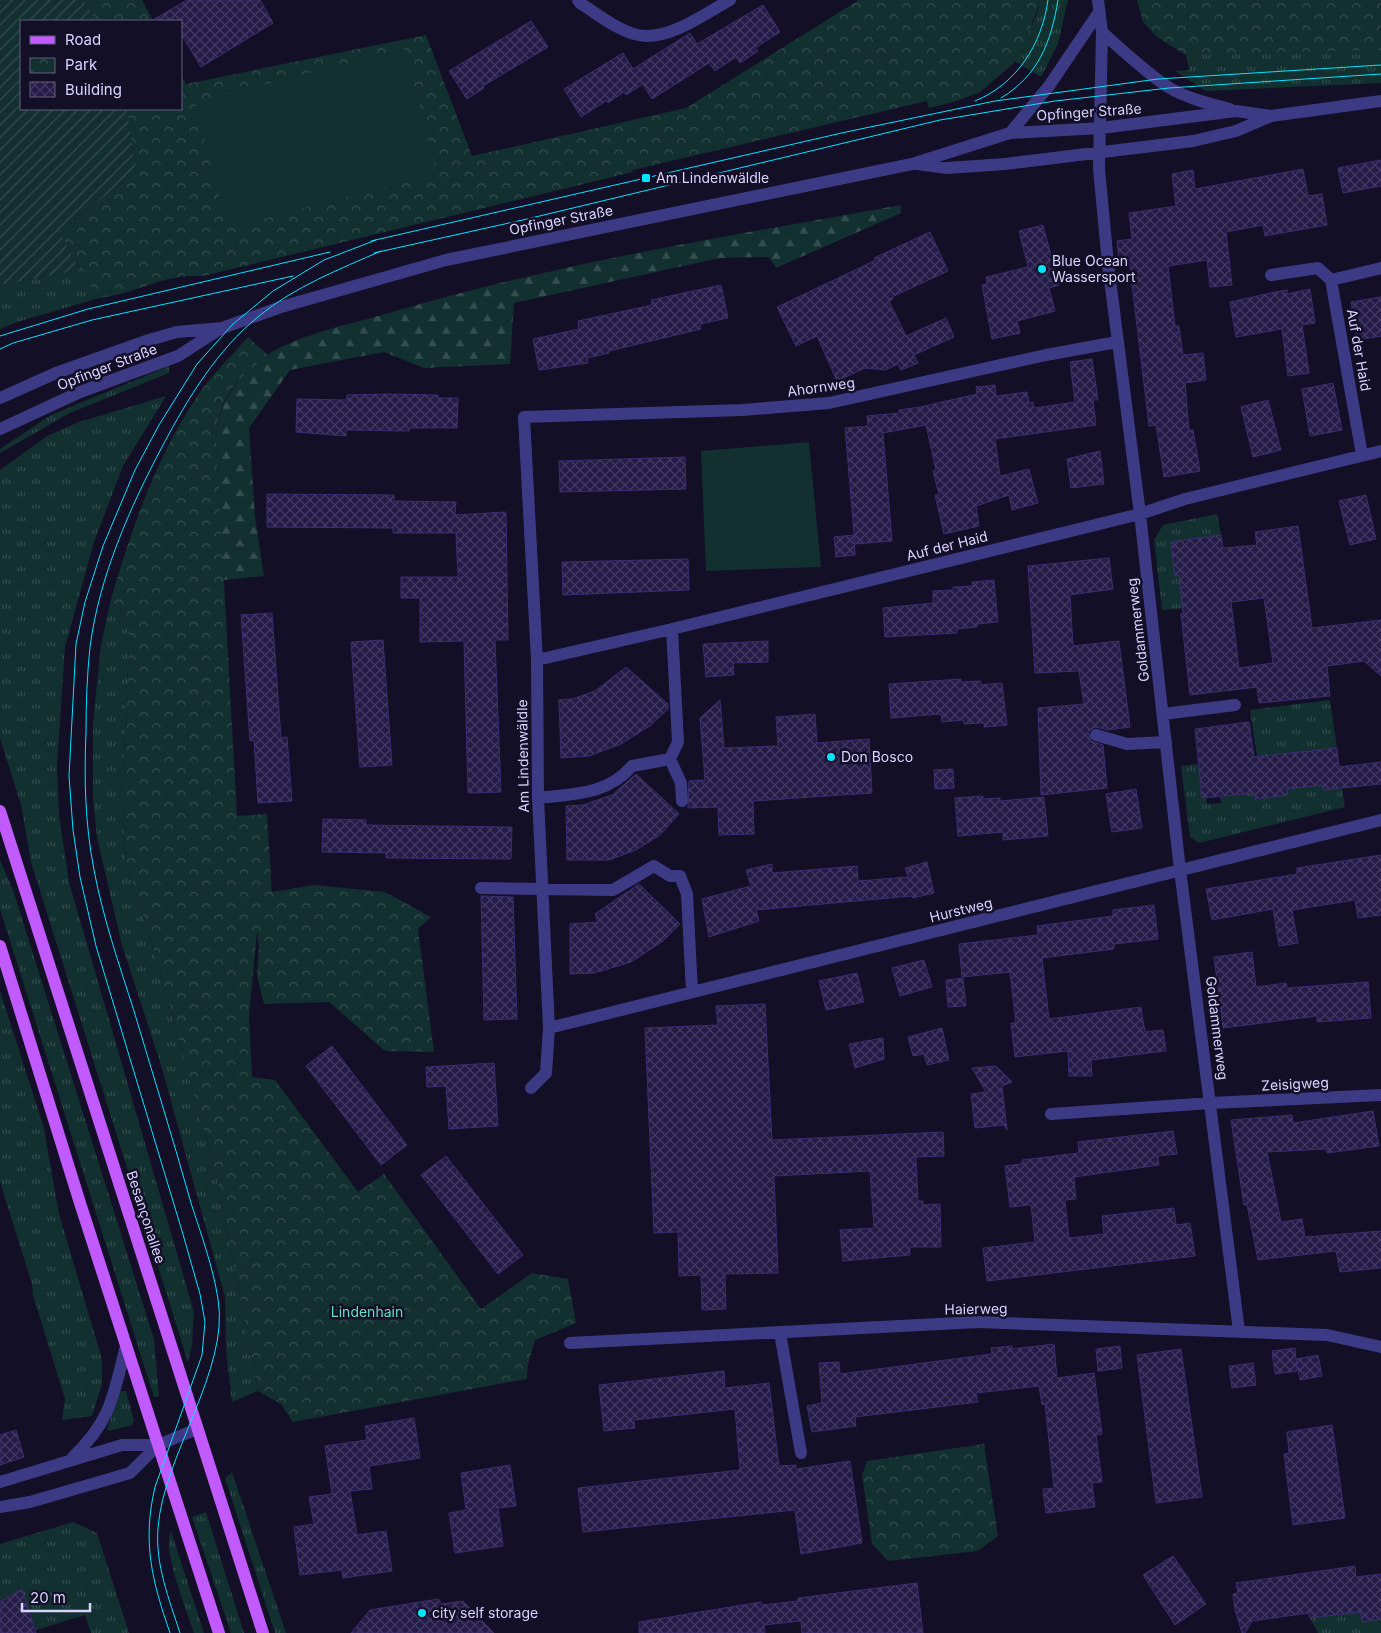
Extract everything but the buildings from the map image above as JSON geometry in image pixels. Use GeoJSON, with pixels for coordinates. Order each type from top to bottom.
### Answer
{"type":"FeatureCollection","features":[{"type":"Feature","properties":{"kind":"main road","name":"Besançonallee"},"geometry":{"type":"LineString","coordinates":[[0,811],[263,1633]]}},
{"type":"Feature","properties":{"kind":"main road"},"geometry":{"type":"LineString","coordinates":[[0,946],[219,1633]]}},
{"type":"Feature","properties":{"kind":"street"},"geometry":{"type":"LineString","coordinates":[[579,2],[622,29],[645,36],[670,32],[730,0]]}},
{"type":"Feature","properties":{"kind":"street"},"geometry":{"type":"LineString","coordinates":[[1010,134],[1049,86],[1098,6]]}},
{"type":"Feature","properties":{"kind":"street","name":"Goldammerweg"},"geometry":{"type":"LineString","coordinates":[[1098,6],[1102,32],[1101,153],[1099,169],[1101,200],[1117,342],[1140,514],[1180,870],[1239,1331]]}},
{"type":"Feature","properties":{"kind":"street"},"geometry":{"type":"LineString","coordinates":[[1102,32],[1140,67],[1170,88],[1204,102],[1236,111]]}},
{"type":"Feature","properties":{"kind":"street","name":"Opfinger Straße"},"geometry":{"type":"LineString","coordinates":[[912,164],[947,168],[1101,153],[1193,141],[1227,133],[1271,116],[1381,101]]}},
{"type":"Feature","properties":{"kind":"street","name":"Opfinger Straße"},"geometry":{"type":"LineString","coordinates":[[0,398],[56,373],[149,340],[177,332],[222,328],[353,286],[486,250],[912,164],[1010,134],[1101,128],[1236,111],[1271,116]]}},
{"type":"Feature","properties":{"kind":"street"},"geometry":{"type":"LineString","coordinates":[[1271,275],[1318,268],[1331,280],[1381,268]]}},
{"type":"Feature","properties":{"kind":"street","name":"Auf der Haid"},"geometry":{"type":"LineString","coordinates":[[1331,280],[1362,455]]}},
{"type":"Feature","properties":{"kind":"street","name":"Opfinger Straße"},"geometry":{"type":"LineString","coordinates":[[0,429],[80,392],[178,356],[222,328]]}},
{"type":"Feature","properties":{"kind":"street","name":"Ahornweg"},"geometry":{"type":"LineString","coordinates":[[524,417],[742,410],[829,403],[1117,342]]}},
{"type":"Feature","properties":{"kind":"street","name":"Am Lindenwäldle"},"geometry":{"type":"LineString","coordinates":[[524,417],[537,660],[538,798],[549,1028],[546,1073],[531,1088]]}},
{"type":"Feature","properties":{"kind":"street","name":"Auf der Haid"},"geometry":{"type":"LineString","coordinates":[[537,660],[672,629],[1140,514],[1185,499],[1381,451]]}},
{"type":"Feature","properties":{"kind":"street"},"geometry":{"type":"LineString","coordinates":[[672,629],[678,742],[670,759],[681,783],[682,801]]}},
{"type":"Feature","properties":{"kind":"street"},"geometry":{"type":"LineString","coordinates":[[1163,714],[1235,705]]}},
{"type":"Feature","properties":{"kind":"street"},"geometry":{"type":"LineString","coordinates":[[1096,735],[1127,744],[1166,742]]}},
{"type":"Feature","properties":{"kind":"street"},"geometry":{"type":"LineString","coordinates":[[538,798],[595,792],[623,776],[632,766],[670,759]]}},
{"type":"Feature","properties":{"kind":"street","name":"Hurstweg"},"geometry":{"type":"LineString","coordinates":[[549,1028],[1381,820]]}},
{"type":"Feature","properties":{"kind":"street"},"geometry":{"type":"LineString","coordinates":[[481,888],[613,890],[654,866],[670,876],[680,876],[687,894],[692,992]]}},
{"type":"Feature","properties":{"kind":"street","name":"Zeisigweg"},"geometry":{"type":"LineString","coordinates":[[1211,1103],[1381,1095]]}},
{"type":"Feature","properties":{"kind":"street"},"geometry":{"type":"LineString","coordinates":[[1051,1114],[1211,1103]]}},
{"type":"Feature","properties":{"kind":"street","name":"Haierweg"},"geometry":{"type":"LineString","coordinates":[[570,1343],[978,1322],[1326,1335],[1381,1347]]}},
{"type":"Feature","properties":{"kind":"street"},"geometry":{"type":"LineString","coordinates":[[780,1333],[801,1453]]}},
{"type":"Feature","properties":{"kind":"street"},"geometry":{"type":"LineString","coordinates":[[69,1461],[92,1439],[108,1413],[126,1346]]}},
{"type":"Feature","properties":{"kind":"street"},"geometry":{"type":"LineString","coordinates":[[0,1482],[122,1445],[158,1445],[197,1429]]}},
{"type":"Feature","properties":{"kind":"street"},"geometry":{"type":"LineString","coordinates":[[0,1507],[30,1502],[130,1473],[158,1445]]}},
{"type":"Feature","properties":{"kind":"green space"},"geometry":{"type":"Polygon","coordinates":[[[0,0],[83,0],[95,20],[20,20],[20,110],[127,110],[136,173],[59,230],[76,263],[84,269],[0,285],[0,0]]]}},
{"type":"Feature","properties":{"kind":"green space"},"geometry":{"type":"Polygon","coordinates":[[[83,0],[142,0],[152,20],[95,20],[83,0]]]}},
{"type":"Feature","properties":{"kind":"green space"},"geometry":{"type":"Polygon","coordinates":[[[859,0],[1040,0],[1028,36],[1012,59],[1015,62],[980,92],[957,101],[929,108],[927,101],[632,170],[633,172],[203,276],[185,276],[168,279],[96,299],[84,269],[76,263],[59,230],[136,173],[127,110],[182,110],[182,77],[186,84],[426,35],[472,156],[686,108],[859,0]]]}},
{"type":"Feature","properties":{"kind":"green space"},"geometry":{"type":"Polygon","coordinates":[[[1040,0],[1068,0],[1058,44],[1041,77],[1011,59],[1029,31],[1036,16],[1040,0]]]}},
{"type":"Feature","properties":{"kind":"green space"},"geometry":{"type":"Polygon","coordinates":[[[1137,0],[1381,3],[1381,83],[1206,91],[1175,71],[1189,70],[1186,55],[1154,34],[1145,20],[1137,0]]]}},
{"type":"Feature","properties":{"kind":"green space"},"geometry":{"type":"Polygon","coordinates":[[[1137,0],[1381,0],[1381,50],[1186,55],[1157,37],[1143,22],[1137,0]]]}},
{"type":"Feature","properties":{"kind":"green space"},"geometry":{"type":"Polygon","coordinates":[[[404,48],[437,173],[228,228],[195,103],[404,48]]]}},
{"type":"Feature","properties":{"kind":"green space"},"geometry":{"type":"Polygon","coordinates":[[[901,205],[901,213],[776,268],[769,257],[720,258],[514,303],[510,364],[424,368],[384,352],[290,370],[249,428],[255,516],[264,576],[223,580],[216,438],[218,425],[226,401],[238,381],[267,355],[295,341],[326,330],[516,279],[644,252],[901,205]]]}},
{"type":"Feature","properties":{"kind":"green space"},"geometry":{"type":"Polygon","coordinates":[[[84,269],[96,299],[17,322],[0,329],[0,285],[84,269]]]}},
{"type":"Feature","properties":{"kind":"green space","name":"Lindenhain"},"geometry":{"type":"Polygon","coordinates":[[[248,337],[268,355],[247,372],[226,399],[221,410],[216,438],[237,816],[267,814],[272,892],[314,885],[385,892],[431,917],[418,929],[434,1052],[385,1051],[329,1002],[264,1004],[257,976],[259,946],[257,932],[249,1015],[252,1077],[275,1080],[358,1192],[384,1174],[481,1309],[532,1273],[568,1279],[576,1323],[535,1340],[528,1364],[527,1379],[293,1422],[281,1404],[258,1391],[217,1178],[158,964],[125,857],[122,796],[130,625],[111,599],[137,520],[170,443],[203,387],[248,337]]]}},
{"type":"Feature","properties":{"kind":"green space"},"geometry":{"type":"Polygon","coordinates":[[[169,366],[169,373],[70,413],[0,453],[0,449],[51,415],[169,366]]]}},
{"type":"Feature","properties":{"kind":"green space"},"geometry":{"type":"Polygon","coordinates":[[[166,396],[123,466],[94,542],[65,647],[57,767],[59,815],[69,882],[194,1312],[192,1345],[188,1362],[31,862],[21,805],[0,738],[0,470],[47,436],[79,422],[166,396]]]}},
{"type":"Feature","properties":{"kind":"green space"},"geometry":{"type":"Polygon","coordinates":[[[809,442],[821,567],[706,571],[701,451],[809,442]]]}},
{"type":"Feature","properties":{"kind":"green space"},"geometry":{"type":"Polygon","coordinates":[[[1217,514],[1221,535],[1171,542],[1175,575],[1179,575],[1230,604],[1162,610],[1154,540],[1163,525],[1217,514]]]}},
{"type":"Feature","properties":{"kind":"green space"},"geometry":{"type":"Polygon","coordinates":[[[111,599],[130,625],[122,796],[125,857],[158,964],[217,1178],[258,1391],[232,1402],[226,1351],[225,1297],[161,1065],[122,945],[97,838],[93,800],[93,723],[101,644],[111,599]]]}},
{"type":"Feature","properties":{"kind":"green space"},"geometry":{"type":"Polygon","coordinates":[[[1330,700],[1337,748],[1257,757],[1250,710],[1330,700]]]}},
{"type":"Feature","properties":{"kind":"green space"},"geometry":{"type":"Polygon","coordinates":[[[1198,764],[1202,798],[1206,798],[1207,804],[1221,803],[1220,797],[1255,793],[1255,799],[1287,795],[1287,789],[1322,785],[1323,790],[1336,789],[1341,783],[1345,807],[1199,843],[1190,837],[1181,766],[1198,764]]]}},
{"type":"Feature","properties":{"kind":"green space"},"geometry":{"type":"Polygon","coordinates":[[[0,860],[13,890],[154,1339],[159,1396],[156,1397],[154,1397],[0,909],[0,860]]]}},
{"type":"Feature","properties":{"kind":"green space"},"geometry":{"type":"Polygon","coordinates":[[[0,991],[44,1128],[59,1214],[102,1359],[102,1384],[92,1416],[62,1420],[65,1399],[0,1182],[0,991]]]}},
{"type":"Feature","properties":{"kind":"green space"},"geometry":{"type":"Polygon","coordinates":[[[121,1391],[126,1391],[134,1421],[132,1425],[109,1431],[107,1429],[121,1391]]]}},
{"type":"Feature","properties":{"kind":"green space"},"geometry":{"type":"Polygon","coordinates":[[[984,1444],[998,1536],[978,1551],[888,1561],[872,1544],[862,1475],[867,1461],[984,1444]]]}},
{"type":"Feature","properties":{"kind":"green space"},"geometry":{"type":"Polygon","coordinates":[[[232,1472],[286,1633],[275,1633],[225,1478],[232,1472]]]}},
{"type":"Feature","properties":{"kind":"green space"},"geometry":{"type":"Polygon","coordinates":[[[206,1512],[244,1633],[231,1633],[192,1517],[206,1512]]]}},
{"type":"Feature","properties":{"kind":"green space"},"geometry":{"type":"Polygon","coordinates":[[[73,1522],[97,1533],[129,1633],[91,1633],[85,1615],[36,1630],[22,1589],[0,1602],[0,1544],[73,1522]]]}},
{"type":"Feature","properties":{"kind":"green space"},"geometry":{"type":"Polygon","coordinates":[[[171,1531],[204,1633],[194,1633],[181,1597],[172,1566],[169,1539],[171,1531]]]}},
{"type":"Feature","properties":{"kind":"green space"},"geometry":{"type":"Polygon","coordinates":[[[1361,1612],[1362,1622],[1381,1619],[1381,1633],[1318,1633],[1310,1618],[1361,1612]]]}},
{"type":"Feature","properties":{"kind":"tram line"},"geometry":{"type":"LineString","coordinates":[[975,101],[990,94],[1003,84],[1025,61],[1040,32],[1048,0]]}},
{"type":"Feature","properties":{"kind":"tram line"},"geometry":{"type":"LineString","coordinates":[[1001,98],[1025,79],[1041,56],[1051,30],[1058,0]]}},
{"type":"Feature","properties":{"kind":"tram line"},"geometry":{"type":"LineString","coordinates":[[371,241],[846,132],[995,101],[1158,79],[1381,65]]}},
{"type":"Feature","properties":{"kind":"tram line"},"geometry":{"type":"LineString","coordinates":[[374,253],[527,219],[940,120],[1055,101],[1169,88],[1381,74]]}},
{"type":"Feature","properties":{"kind":"tram line"},"geometry":{"type":"LineString","coordinates":[[170,1633],[158,1596],[151,1561],[149,1544],[151,1507],[155,1487],[202,1355],[205,1322],[200,1294],[182,1231],[96,946],[80,877],[73,830],[69,776],[76,644],[85,602],[103,546],[135,470],[159,425],[197,364],[233,324],[273,291],[324,260],[376,240]]}},
{"type":"Feature","properties":{"kind":"tram line"},"geometry":{"type":"LineString","coordinates":[[180,1633],[167,1594],[161,1568],[158,1528],[171,1472],[206,1383],[214,1354],[219,1326],[218,1299],[206,1251],[117,958],[94,870],[87,819],[85,784],[86,700],[90,647],[94,621],[108,569],[139,493],[193,392],[217,359],[244,329],[287,296],[318,279],[381,251]]}},
{"type":"Feature","properties":{"kind":"tram line"},"geometry":{"type":"LineString","coordinates":[[0,336],[88,309],[330,252]]}},
{"type":"Feature","properties":{"kind":"tram line"},"geometry":{"type":"LineString","coordinates":[[0,349],[13,343],[92,320],[293,276]]}},
{"type":"Feature","properties":{"kind":"place","name":"Am Lindenwäldle"},"geometry":{"type":"Point","coordinates":[646,178]}},
{"type":"Feature","properties":{"kind":"place","name":"Blue Ocean Wassersport"},"geometry":{"type":"Point","coordinates":[1042,269]}},
{"type":"Feature","properties":{"kind":"place","name":"Don Bosco"},"geometry":{"type":"Point","coordinates":[831,757]}},
{"type":"Feature","properties":{"kind":"place","name":"city self storage"},"geometry":{"type":"Point","coordinates":[422,1613]}}]}
